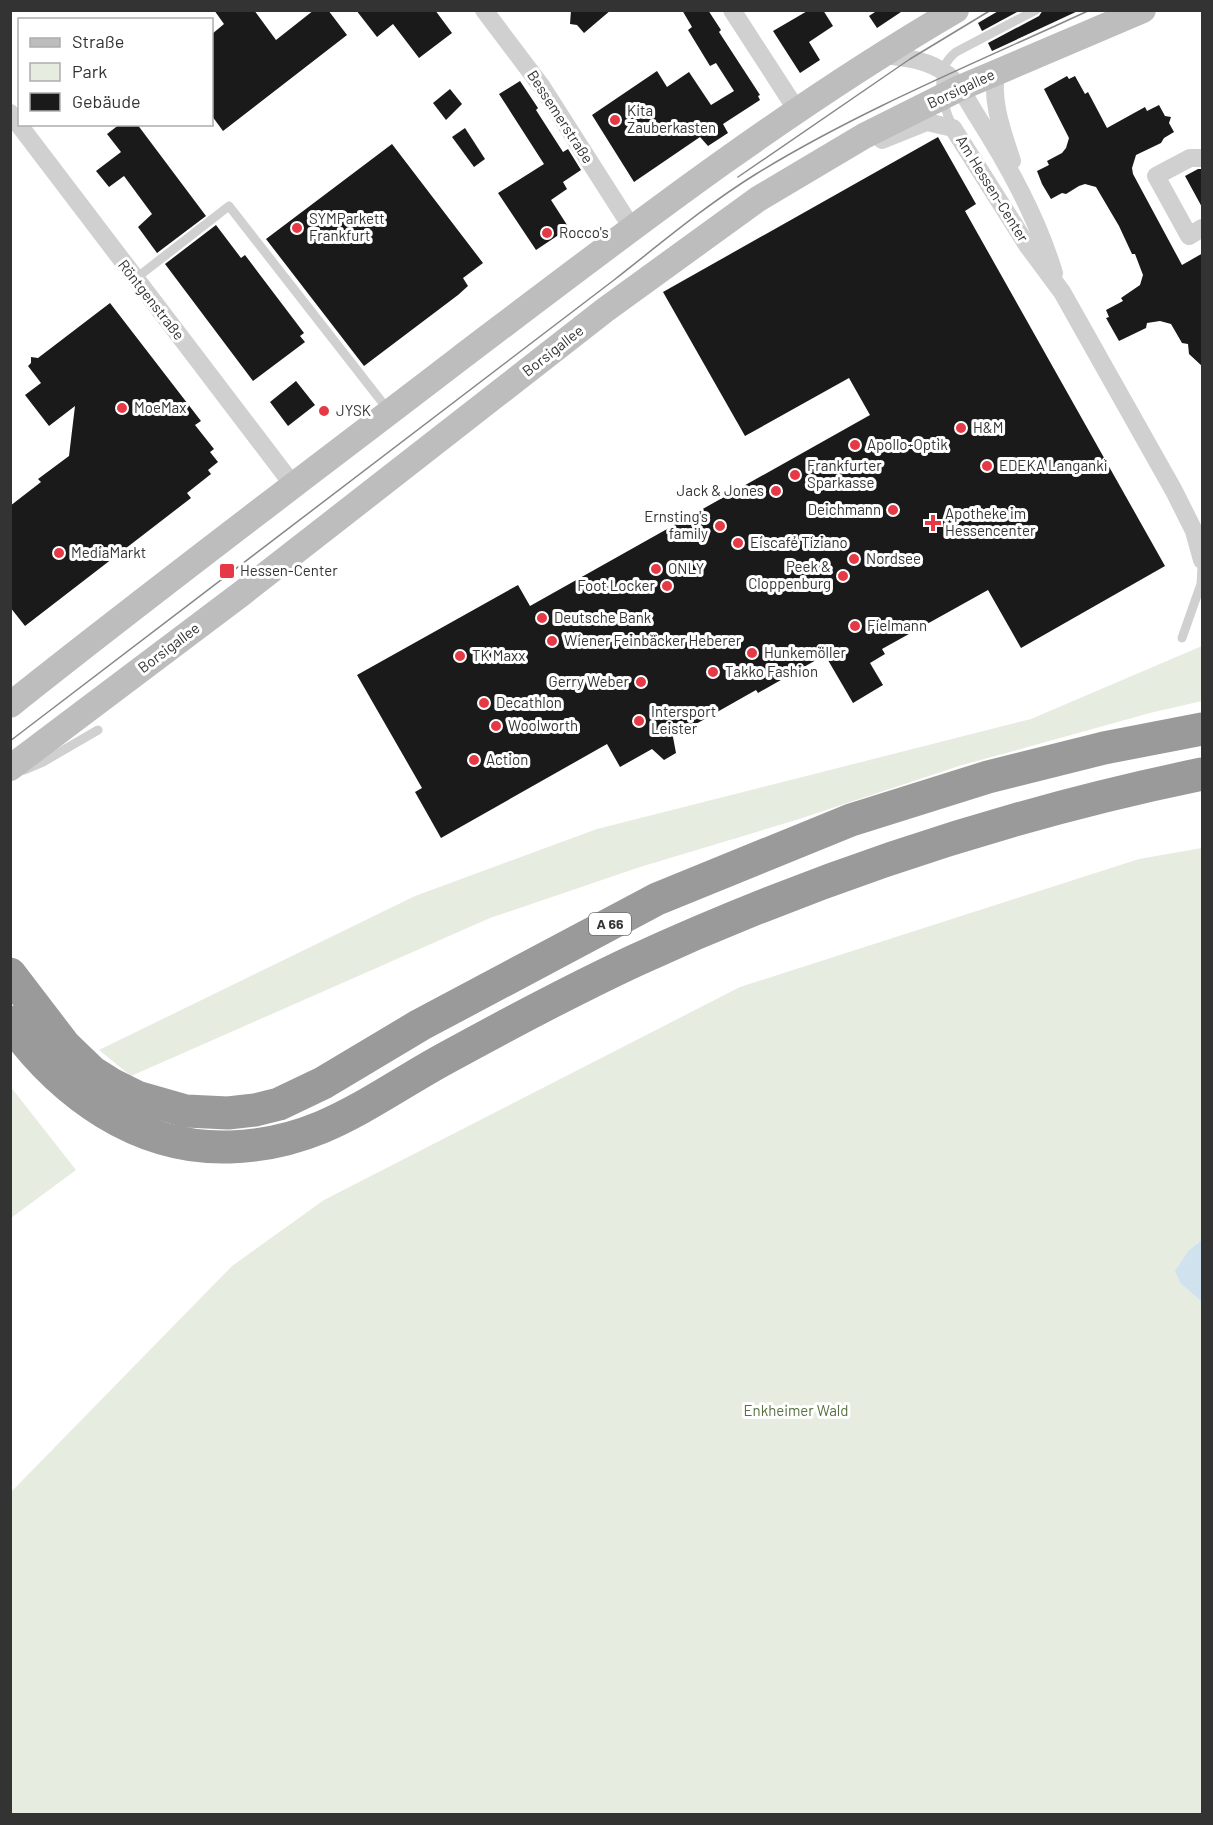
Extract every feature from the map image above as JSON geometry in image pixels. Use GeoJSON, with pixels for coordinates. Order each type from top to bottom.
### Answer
{"type":"FeatureCollection","features":[{"type":"Feature","properties":{"kind":"highway","name":"A 66"},"geometry":{"type":"LineString","coordinates":[[10,974],[65,1046],[92,1071],[111,1084],[137,1097],[186,1111],[228,1113],[255,1110],[279,1104],[323,1083],[420,1025],[657,899],[841,824],[988,777],[1104,748],[1203,729]]}},
{"type":"Feature","properties":{"kind":"highway"},"geometry":{"type":"LineString","coordinates":[[10,1022],[38,1059],[86,1101],[115,1120],[147,1133],[211,1147],[290,1140],[328,1126],[500,1028],[613,972],[764,905],[855,870],[1018,817],[1142,786],[1203,774]]}},
{"type":"Feature","properties":{"kind":"main road"},"geometry":{"type":"LineString","coordinates":[[10,705],[293,485],[632,228],[798,111],[882,55],[956,10]]}},
{"type":"Feature","properties":{"kind":"main road","name":"Borsigallee"},"geometry":{"type":"LineString","coordinates":[[10,768],[241,594],[605,310],[776,187],[864,136],[951,93],[1143,10]]}},
{"type":"Feature","properties":{"kind":"street","name":"Bessemerstraße"},"geometry":{"type":"LineString","coordinates":[[484,10],[542,87],[632,228]]}},
{"type":"Feature","properties":{"kind":"street"},"geometry":{"type":"LineString","coordinates":[[732,10],[798,111]]}},
{"type":"Feature","properties":{"kind":"street","name":"Am Hessen-Center"},"geometry":{"type":"LineString","coordinates":[[882,55],[920,61],[941,70],[951,93],[986,130],[1023,198],[1047,249],[1059,288]]}},
{"type":"Feature","properties":{"kind":"street","name":"Am Hessen-Center"},"geometry":{"type":"LineString","coordinates":[[996,73],[995,100],[1023,198]]}},
{"type":"Feature","properties":{"kind":"street","name":"Am Hessen-Center"},"geometry":{"type":"LineString","coordinates":[[776,187],[927,122],[953,128],[1027,245],[1059,288],[1198,536],[1203,560]]}},
{"type":"Feature","properties":{"kind":"street","name":"Röntgenstraße"},"geometry":{"type":"LineString","coordinates":[[20,126],[293,485]]}},
{"type":"Feature","properties":{"kind":"street"},"geometry":{"type":"LineString","coordinates":[[1203,158],[1190,158],[1156,176],[1189,236],[1203,228]]}},
{"type":"Feature","properties":{"kind":"lane"},"geometry":{"type":"LineString","coordinates":[[941,70],[956,52],[1036,10]]}},
{"type":"Feature","properties":{"kind":"lane"},"geometry":{"type":"LineString","coordinates":[[951,93],[953,128]]}},
{"type":"Feature","properties":{"kind":"lane"},"geometry":{"type":"LineString","coordinates":[[135,279],[229,207],[390,412]]}},
{"type":"Feature","properties":{"kind":"lane"},"geometry":{"type":"LineString","coordinates":[[1182,638],[1202,584],[1203,567]]}},
{"type":"Feature","properties":{"kind":"lane"},"geometry":{"type":"LineString","coordinates":[[10,774],[43,762],[98,730]]}},
{"type":"Feature","properties":{"kind":"green space"},"geometry":{"type":"Polygon","coordinates":[[[1202,646],[1202,701],[1150,713],[959,766],[796,820],[640,867],[490,918],[131,1076],[99,1050],[415,896],[597,829],[1031,719],[1202,646]]]}},
{"type":"Feature","properties":{"kind":"green space","name":"Enkheimer Wald"},"geometry":{"type":"Polygon","coordinates":[[[1202,848],[1202,1240],[1189,1250],[1181,1284],[1202,1302],[1202,1814],[11,1814],[11,1492],[232,1266],[324,1200],[740,987],[1139,859],[1202,848]]]}},
{"type":"Feature","properties":{"kind":"green space"},"geometry":{"type":"Polygon","coordinates":[[[10,1086],[76,1170],[11,1218],[10,1218],[10,1086]]]}},
{"type":"Feature","properties":{"kind":"water"},"geometry":{"type":"Polygon","coordinates":[[[1202,1240],[1202,1302],[1181,1284],[1175,1271],[1189,1250],[1202,1240]]]}},
{"type":"Feature","properties":{"kind":"building"},"geometry":{"type":"Polygon","coordinates":[[[214,10],[254,10],[276,40],[314,10],[328,10],[347,35],[223,131],[213,117],[213,33],[224,24],[214,10]]]}},
{"type":"Feature","properties":{"kind":"building"},"geometry":{"type":"Polygon","coordinates":[[[356,10],[435,10],[452,33],[419,58],[393,24],[377,37],[356,10]]]}},
{"type":"Feature","properties":{"kind":"building"},"geometry":{"type":"Polygon","coordinates":[[[571,10],[611,10],[584,33],[577,25],[570,24],[571,10]]]}},
{"type":"Feature","properties":{"kind":"building"},"geometry":{"type":"Polygon","coordinates":[[[682,10],[708,10],[721,30],[719,32],[760,95],[758,96],[760,100],[723,124],[728,133],[708,146],[700,137],[634,182],[592,115],[657,71],[667,87],[689,72],[711,105],[734,91],[716,63],[710,66],[688,30],[692,27],[682,10]]]}},
{"type":"Feature","properties":{"kind":"building"},"geometry":{"type":"Polygon","coordinates":[[[809,10],[823,10],[833,26],[809,42],[820,60],[800,73],[773,31],[809,10]]]}},
{"type":"Feature","properties":{"kind":"building"},"geometry":{"type":"Polygon","coordinates":[[[878,10],[904,10],[877,28],[869,16],[878,10]]]}},
{"type":"Feature","properties":{"kind":"building"},"geometry":{"type":"Polygon","coordinates":[[[1000,10],[1021,10],[982,31],[978,23],[1000,10]]]}},
{"type":"Feature","properties":{"kind":"building"},"geometry":{"type":"Polygon","coordinates":[[[1043,10],[1080,10],[992,51],[988,43],[1039,16],[1043,10]]]}},
{"type":"Feature","properties":{"kind":"building"},"geometry":{"type":"Polygon","coordinates":[[[1067,76],[1069,79],[1075,76],[1085,94],[1088,92],[1107,128],[1145,107],[1147,111],[1159,105],[1165,116],[1171,117],[1169,123],[1174,132],[1164,138],[1161,143],[1136,155],[1132,168],[1133,174],[1182,265],[1203,253],[1203,367],[1189,354],[1188,344],[1182,343],[1171,324],[1160,321],[1147,323],[1146,328],[1119,341],[1106,318],[1109,317],[1106,310],[1123,301],[1121,298],[1140,285],[1143,275],[1135,254],[1132,254],[1119,226],[1096,187],[1085,184],[1051,199],[1042,184],[1037,171],[1049,165],[1047,161],[1062,153],[1069,138],[1044,89],[1067,76]]]}},
{"type":"Feature","properties":{"kind":"building"},"geometry":{"type":"Polygon","coordinates":[[[520,81],[563,152],[568,149],[581,170],[563,182],[567,189],[551,200],[569,228],[536,250],[498,193],[544,164],[499,94],[520,81]]]}},
{"type":"Feature","properties":{"kind":"building"},"geometry":{"type":"Polygon","coordinates":[[[450,89],[462,104],[446,120],[433,103],[450,89]]]}},
{"type":"Feature","properties":{"kind":"building"},"geometry":{"type":"Polygon","coordinates":[[[117,126],[138,126],[206,216],[157,253],[138,227],[152,214],[124,176],[109,187],[96,171],[121,152],[107,134],[117,126]]]}},
{"type":"Feature","properties":{"kind":"building"},"geometry":{"type":"Polygon","coordinates":[[[465,128],[485,159],[474,167],[452,137],[465,128]]]}},
{"type":"Feature","properties":{"kind":"building"},"geometry":{"type":"Polygon","coordinates":[[[938,137],[976,204],[965,211],[1165,566],[1021,648],[988,590],[882,649],[885,654],[870,663],[883,685],[853,703],[825,655],[758,693],[756,690],[673,737],[676,753],[664,760],[652,749],[620,767],[607,744],[441,838],[415,792],[422,788],[357,675],[518,585],[530,606],[870,415],[849,378],[745,436],[663,292],[938,137]]]}},
{"type":"Feature","properties":{"kind":"building"},"geometry":{"type":"Polygon","coordinates":[[[392,144],[483,263],[463,278],[468,286],[458,295],[364,366],[266,239],[392,144]]]}},
{"type":"Feature","properties":{"kind":"building"},"geometry":{"type":"Polygon","coordinates":[[[1198,169],[1203,169],[1203,209],[1185,176],[1198,169]]]}},
{"type":"Feature","properties":{"kind":"building"},"geometry":{"type":"Polygon","coordinates":[[[216,225],[241,258],[245,255],[304,333],[300,336],[305,342],[253,381],[165,264],[216,225]]]}},
{"type":"Feature","properties":{"kind":"building"},"geometry":{"type":"Polygon","coordinates":[[[110,303],[201,421],[195,425],[214,449],[210,452],[218,462],[208,470],[211,474],[187,493],[191,498],[25,626],[10,607],[10,506],[41,482],[38,479],[69,456],[75,406],[49,426],[25,395],[41,383],[28,366],[31,363],[31,357],[38,358],[110,303]]]}},
{"type":"Feature","properties":{"kind":"building"},"geometry":{"type":"Polygon","coordinates":[[[296,381],[315,405],[288,426],[270,402],[296,381]]]}},
{"type":"Feature","properties":{"kind":"tram line"},"geometry":{"type":"LineString","coordinates":[[738,177],[910,59],[991,10]]}},
{"type":"Feature","properties":{"kind":"tram line"},"geometry":{"type":"LineString","coordinates":[[10,741],[737,186],[796,150],[879,107],[1090,10]]}},
{"type":"Feature","properties":{"kind":"place","name":"Kita Zauberkasten"},"geometry":{"type":"Point","coordinates":[615,120]}},
{"type":"Feature","properties":{"kind":"place","name":"SYMParkett Frankfurt"},"geometry":{"type":"Point","coordinates":[297,228]}},
{"type":"Feature","properties":{"kind":"place","name":"Rocco's"},"geometry":{"type":"Point","coordinates":[547,233]}},
{"type":"Feature","properties":{"kind":"place","name":"MoeMax"},"geometry":{"type":"Point","coordinates":[122,408]}},
{"type":"Feature","properties":{"kind":"place","name":"JYSK"},"geometry":{"type":"Point","coordinates":[324,411]}},
{"type":"Feature","properties":{"kind":"place","name":"H&M"},"geometry":{"type":"Point","coordinates":[961,428]}},
{"type":"Feature","properties":{"kind":"place","name":"Apollo-Optik"},"geometry":{"type":"Point","coordinates":[855,445]}},
{"type":"Feature","properties":{"kind":"place","name":"EDEKA Langanki"},"geometry":{"type":"Point","coordinates":[987,466]}},
{"type":"Feature","properties":{"kind":"place","name":"Frankfurter Sparkasse"},"geometry":{"type":"Point","coordinates":[795,475]}},
{"type":"Feature","properties":{"kind":"place","name":"Jack & Jones"},"geometry":{"type":"Point","coordinates":[776,491]}},
{"type":"Feature","properties":{"kind":"place","name":"Deichmann"},"geometry":{"type":"Point","coordinates":[893,510]}},
{"type":"Feature","properties":{"kind":"place","name":"Apotheke im Hessencenter"},"geometry":{"type":"Point","coordinates":[933,523]}},
{"type":"Feature","properties":{"kind":"place","name":"Ernsting's family"},"geometry":{"type":"Point","coordinates":[720,526]}},
{"type":"Feature","properties":{"kind":"place","name":"Eiscafé Tiziano"},"geometry":{"type":"Point","coordinates":[738,543]}},
{"type":"Feature","properties":{"kind":"place","name":"MediaMarkt"},"geometry":{"type":"Point","coordinates":[59,553]}},
{"type":"Feature","properties":{"kind":"place","name":"Nordsee"},"geometry":{"type":"Point","coordinates":[854,559]}},
{"type":"Feature","properties":{"kind":"place","name":"ONLY"},"geometry":{"type":"Point","coordinates":[656,569]}},
{"type":"Feature","properties":{"kind":"place","name":"Hessen-Center"},"geometry":{"type":"Point","coordinates":[227,571]}},
{"type":"Feature","properties":{"kind":"place","name":"Peek & Cloppenburg"},"geometry":{"type":"Point","coordinates":[843,576]}},
{"type":"Feature","properties":{"kind":"place","name":"Foot Locker"},"geometry":{"type":"Point","coordinates":[667,586]}},
{"type":"Feature","properties":{"kind":"place","name":"Deutsche Bank"},"geometry":{"type":"Point","coordinates":[542,618]}},
{"type":"Feature","properties":{"kind":"place","name":"Fielmann"},"geometry":{"type":"Point","coordinates":[855,626]}},
{"type":"Feature","properties":{"kind":"place","name":"Wiener Feinbäcker Heberer"},"geometry":{"type":"Point","coordinates":[552,641]}},
{"type":"Feature","properties":{"kind":"place","name":"Hunkemöller"},"geometry":{"type":"Point","coordinates":[752,653]}},
{"type":"Feature","properties":{"kind":"place","name":"TK Maxx"},"geometry":{"type":"Point","coordinates":[460,656]}},
{"type":"Feature","properties":{"kind":"place","name":"Takko Fashion"},"geometry":{"type":"Point","coordinates":[713,672]}},
{"type":"Feature","properties":{"kind":"place","name":"Gerry Weber"},"geometry":{"type":"Point","coordinates":[641,682]}},
{"type":"Feature","properties":{"kind":"place","name":"Decathlon"},"geometry":{"type":"Point","coordinates":[484,703]}},
{"type":"Feature","properties":{"kind":"place","name":"Intersport Leister"},"geometry":{"type":"Point","coordinates":[639,721]}},
{"type":"Feature","properties":{"kind":"place","name":"Woolworth"},"geometry":{"type":"Point","coordinates":[496,726]}},
{"type":"Feature","properties":{"kind":"place","name":"Action"},"geometry":{"type":"Point","coordinates":[474,760]}}]}
